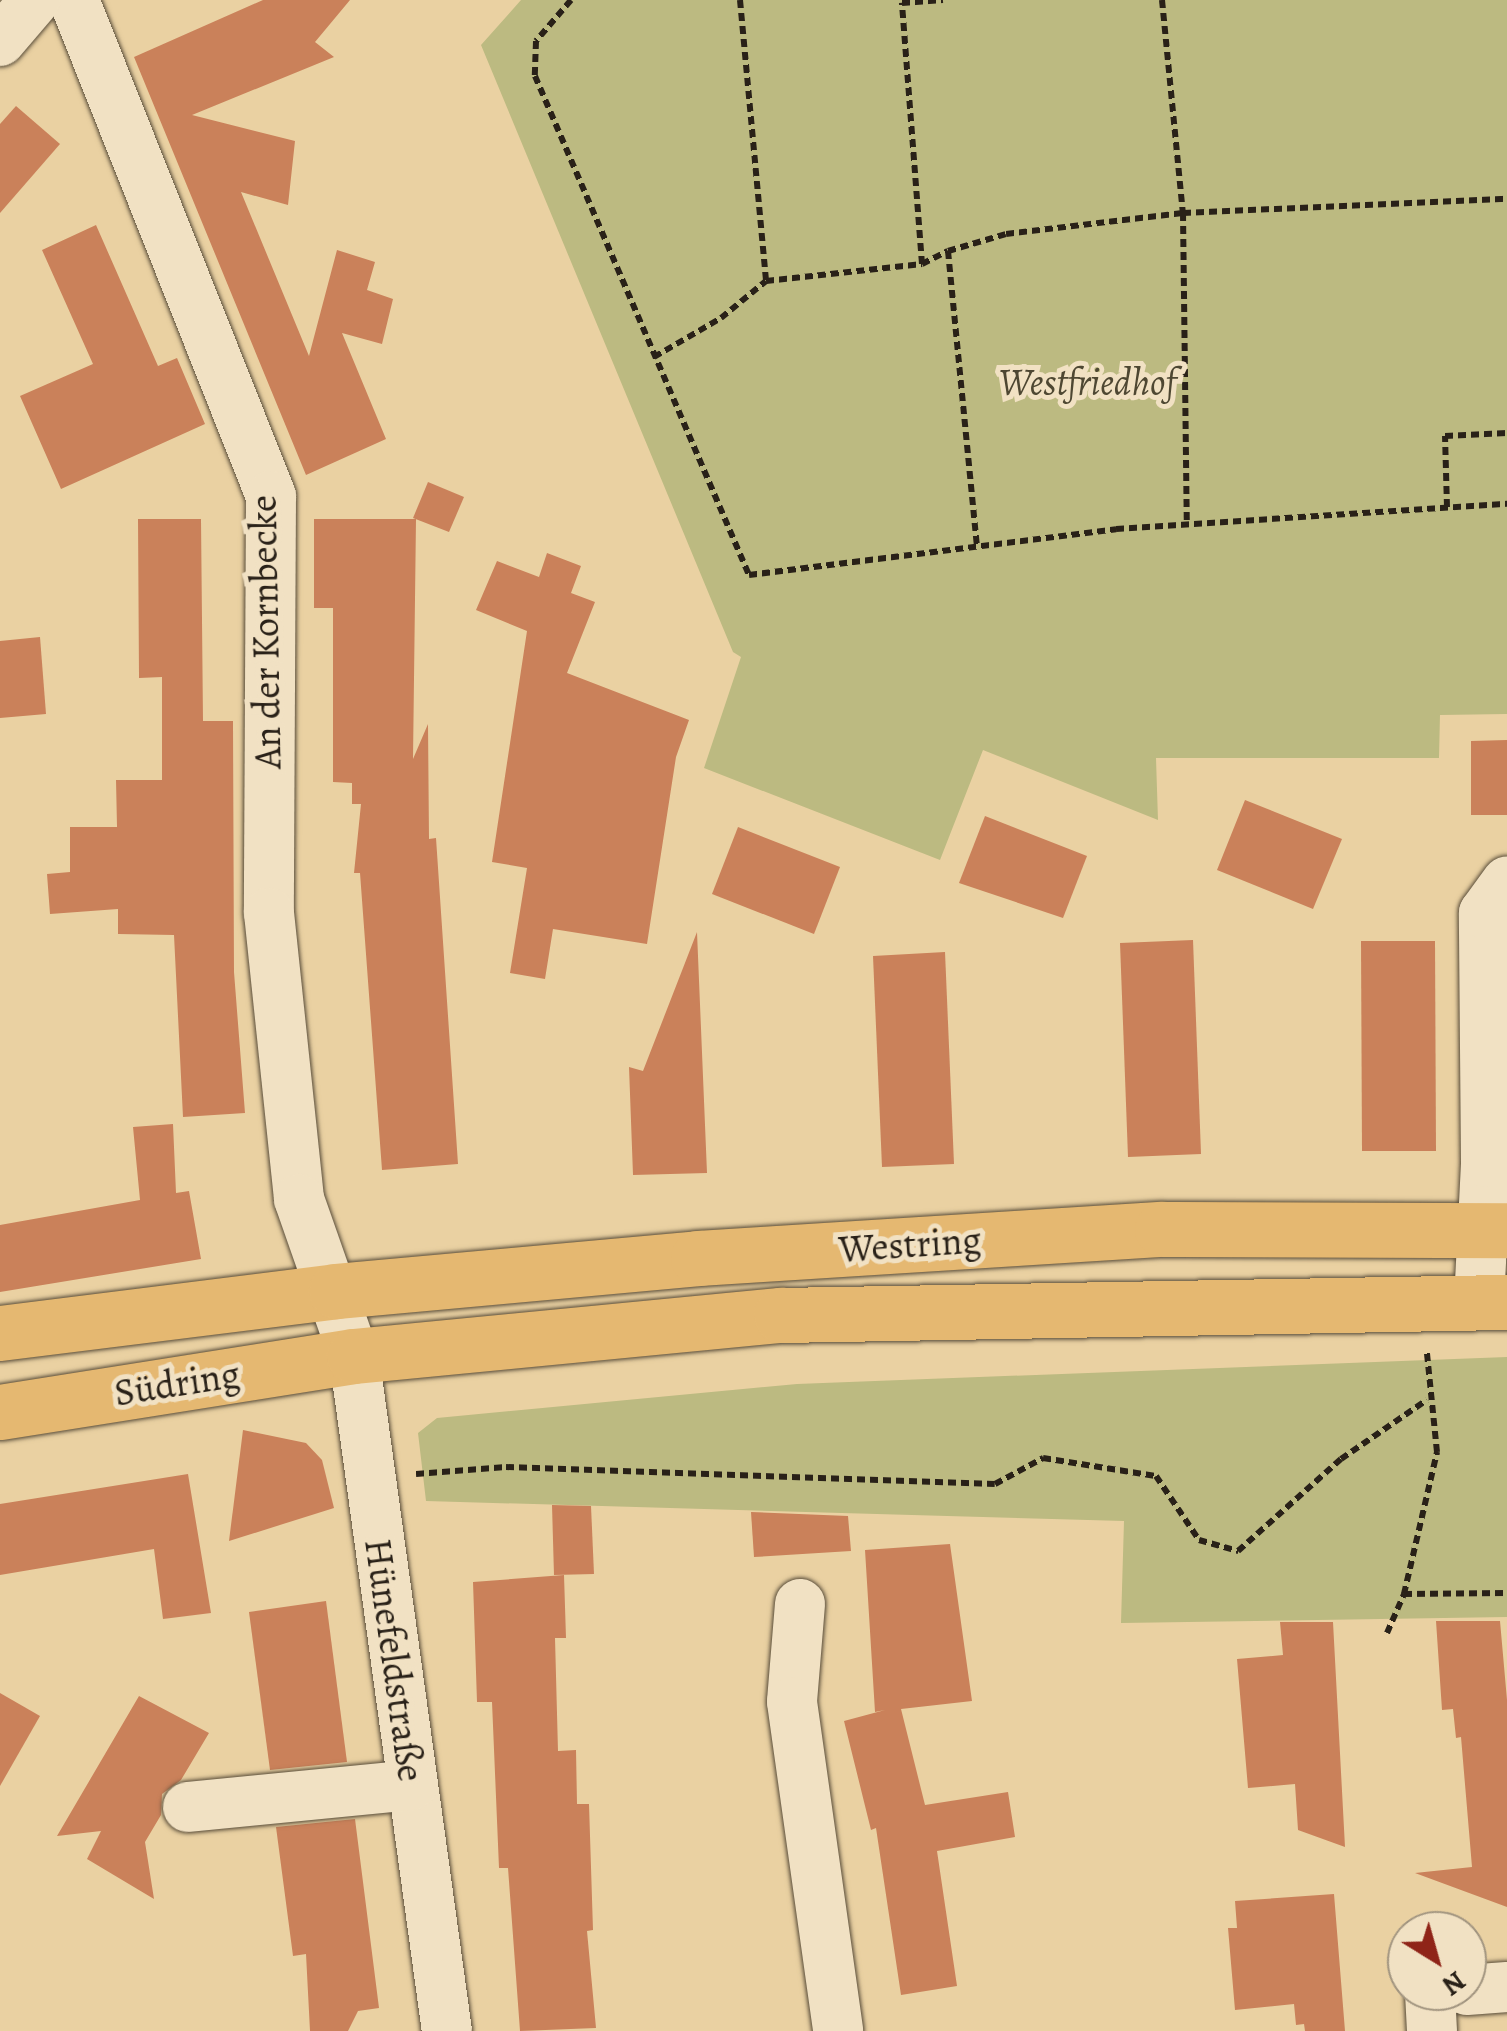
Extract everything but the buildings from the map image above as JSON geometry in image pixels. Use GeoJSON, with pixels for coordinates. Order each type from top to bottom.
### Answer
{"type":"FeatureCollection","features":[{"type":"Feature","properties":{"kind":"main road","name":"Westring"},"geometry":{"type":"LineString","coordinates":[[336,1291],[698,1258],[1162,1229],[1496,1230]]}},
{"type":"Feature","properties":{"kind":"main road","name":"Südring"},"geometry":{"type":"LineString","coordinates":[[0,1333],[336,1291]]}},
{"type":"Feature","properties":{"kind":"main road","name":"Westring"},"geometry":{"type":"LineString","coordinates":[[354,1356],[781,1315],[1471,1302]]}},
{"type":"Feature","properties":{"kind":"main road","name":"Südring"},"geometry":{"type":"LineString","coordinates":[[0,1412],[354,1356]]}},
{"type":"Feature","properties":{"kind":"street"},"geometry":{"type":"LineString","coordinates":[[0,41],[35,0]]}},
{"type":"Feature","properties":{"kind":"street","name":"An der Kornbecke"},"geometry":{"type":"LineString","coordinates":[[74,0],[271,496],[269,913],[300,1199],[336,1291]]}},
{"type":"Feature","properties":{"kind":"street"},"geometry":{"type":"LineString","coordinates":[[1471,1302],[1496,1230],[1484,913],[1507,881]]}},
{"type":"Feature","properties":{"kind":"street","name":"Hünefeldstraße"},"geometry":{"type":"LineString","coordinates":[[336,1291],[354,1356],[367,1478],[448,2031]]}},
{"type":"Feature","properties":{"kind":"street"},"geometry":{"type":"LineString","coordinates":[[800,1604],[792,1702],[838,2031]]}},
{"type":"Feature","properties":{"kind":"street"},"geometry":{"type":"LineString","coordinates":[[188,1807],[412,1785]]}},
{"type":"Feature","properties":{"kind":"path"},"geometry":{"type":"LineString","coordinates":[[572,0],[536,40],[535,76],[749,575],[977,544],[1187,524],[1507,504]]}},
{"type":"Feature","properties":{"kind":"path"},"geometry":{"type":"LineString","coordinates":[[740,0],[766,281]]}},
{"type":"Feature","properties":{"kind":"path"},"geometry":{"type":"LineString","coordinates":[[922,264],[902,4],[943,0]]}},
{"type":"Feature","properties":{"kind":"path"},"geometry":{"type":"LineString","coordinates":[[1162,0],[1183,214],[1187,524]]}},
{"type":"Feature","properties":{"kind":"path"},"geometry":{"type":"LineString","coordinates":[[654,357],[721,318],[766,281],[922,264],[948,251],[1006,234],[1183,214],[1507,199]]}},
{"type":"Feature","properties":{"kind":"path"},"geometry":{"type":"LineString","coordinates":[[948,251],[977,544]]}},
{"type":"Feature","properties":{"kind":"path"},"geometry":{"type":"LineString","coordinates":[[1447,507],[1445,436],[1507,433]]}},
{"type":"Feature","properties":{"kind":"path"},"geometry":{"type":"LineString","coordinates":[[367,1478],[506,1466],[995,1484],[1043,1458],[1156,1476],[1199,1540],[1238,1552],[1341,1459],[1427,1400],[1471,1302]]}},
{"type":"Feature","properties":{"kind":"path"},"geometry":{"type":"LineString","coordinates":[[1387,1633],[1404,1594],[1436,1452],[1427,1400]]}},
{"type":"Feature","properties":{"kind":"path"},"geometry":{"type":"LineString","coordinates":[[1404,1594],[1507,1593]]}},
{"type":"Feature","properties":{"kind":"green space","name":"Westfriedhof"},"geometry":{"type":"Polygon","coordinates":[[[521,0],[1507,0],[1507,714],[1440,715],[1439,758],[1156,758],[1158,820],[983,750],[940,860],[704,768],[741,657],[733,652],[481,45],[521,0]]]}},
{"type":"Feature","properties":{"kind":"green space"},"geometry":{"type":"Polygon","coordinates":[[[1507,1357],[1507,1617],[1121,1623],[1124,1521],[426,1501],[418,1433],[437,1418],[797,1384],[1507,1357]]]}}]}
